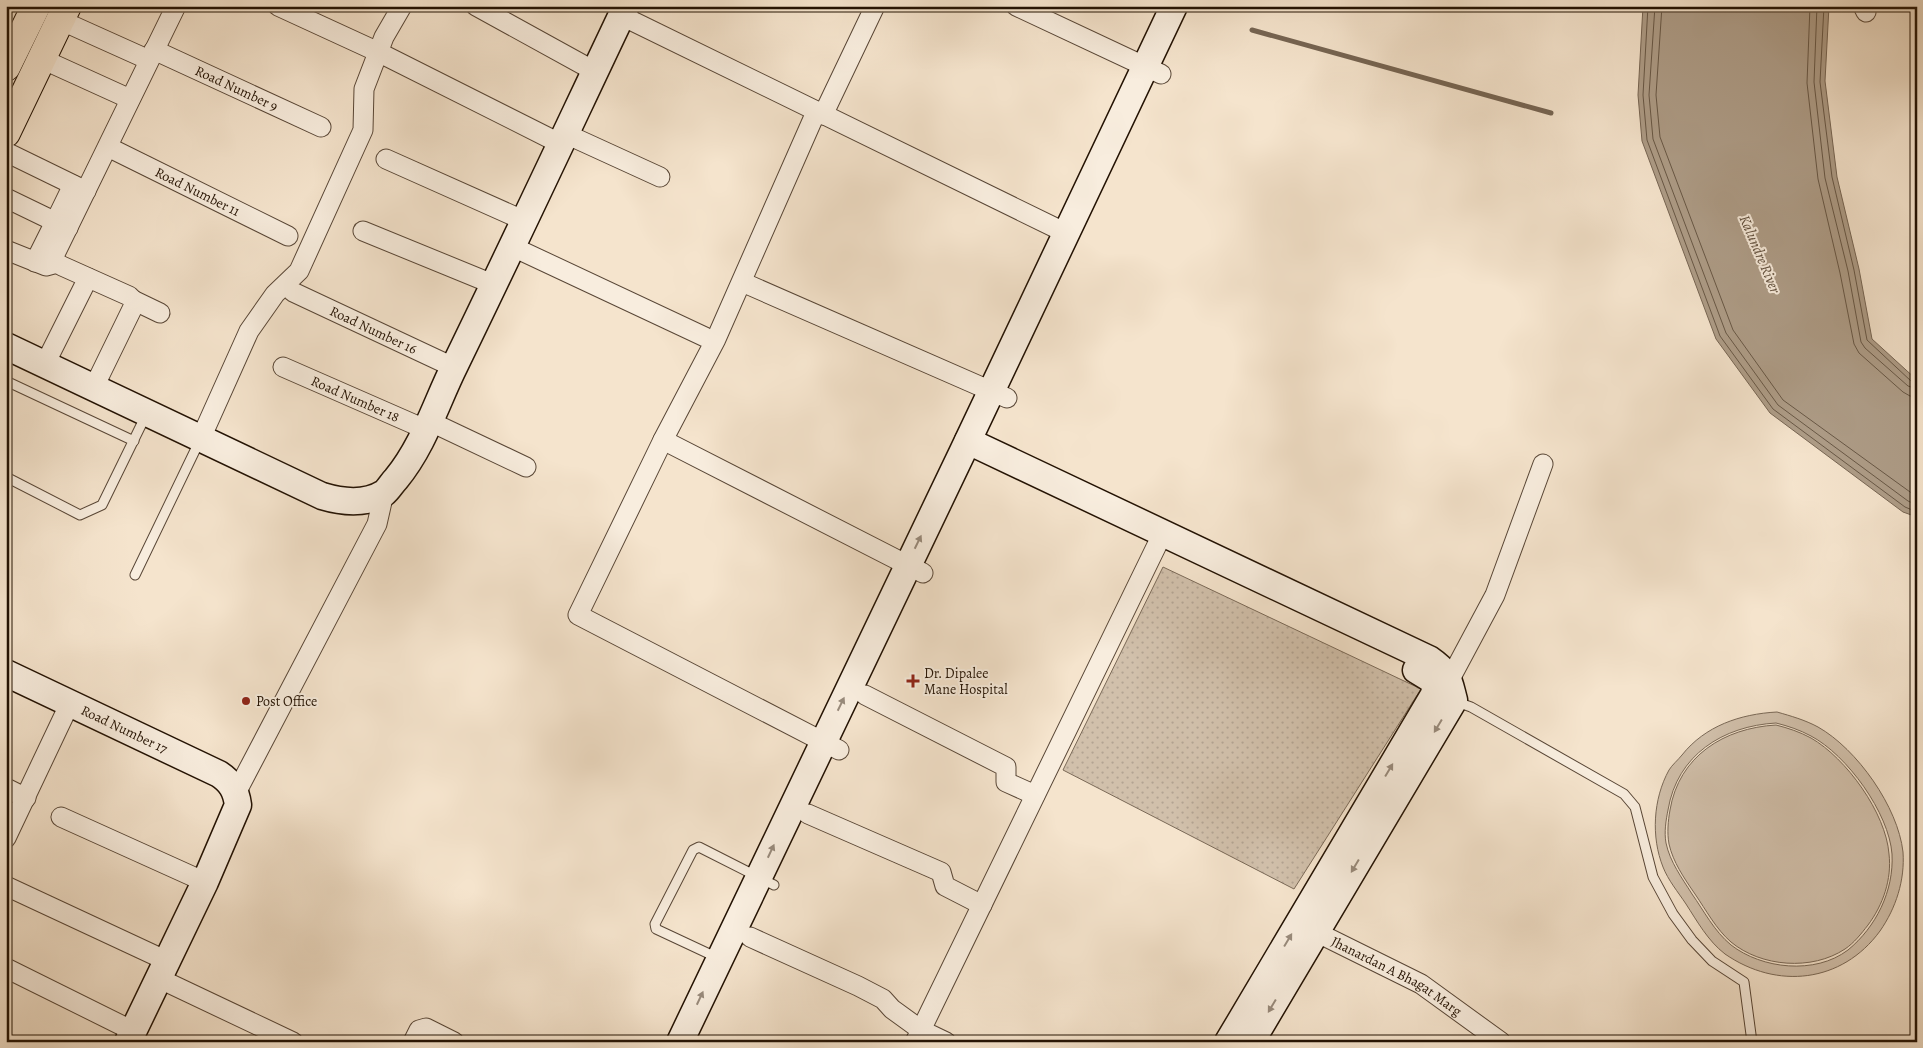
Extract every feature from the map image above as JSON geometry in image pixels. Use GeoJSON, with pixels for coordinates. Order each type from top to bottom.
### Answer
{"type":"FeatureCollection","features":[{"type":"Feature","properties":{"kind":"main road"},"geometry":{"type":"LineString","coordinates":[[6,68],[36,6]]}},
{"type":"Feature","properties":{"kind":"main road"},"geometry":{"type":"LineString","coordinates":[[6,133],[64,13]]}},
{"type":"Feature","properties":{"kind":"street"},"geometry":{"type":"LineString","coordinates":[[35,262],[60,227],[79,188],[108,147],[176,6]]}},
{"type":"Feature","properties":{"kind":"street"},"geometry":{"type":"LineString","coordinates":[[278,6],[564,139],[660,177]]}},
{"type":"Feature","properties":{"kind":"street"},"geometry":{"type":"LineString","coordinates":[[201,438],[249,331],[275,294],[299,272],[363,130],[364,89],[384,37],[402,6]]}},
{"type":"Feature","properties":{"kind":"street"},"geometry":{"type":"LineString","coordinates":[[476,6],[596,72]]}},
{"type":"Feature","properties":{"kind":"street"},"geometry":{"type":"LineString","coordinates":[[831,746],[578,615],[663,440],[716,339],[820,113],[875,6]]}},
{"type":"Feature","properties":{"kind":"street"},"geometry":{"type":"LineString","coordinates":[[1016,6],[1153,70]]}},
{"type":"Feature","properties":{"kind":"street"},"geometry":{"type":"LineString","coordinates":[[700,1042],[750,937],[766,881],[1153,70],[1174,6]]}},
{"type":"Feature","properties":{"kind":"street"},"geometry":{"type":"LineString","coordinates":[[999,395],[1066,233],[1153,70],[1193,6]]}},
{"type":"Feature","properties":{"kind":"street"},"geometry":{"type":"LineString","coordinates":[[6,346],[322,496],[340,501],[361,502],[384,493],[403,471],[429,426],[453,367],[495,285],[624,11],[820,113],[1066,233]]}},
{"type":"Feature","properties":{"kind":"street","name":"Road Number 9"},"geometry":{"type":"LineString","coordinates":[[64,13],[152,55],[321,127]]}},
{"type":"Feature","properties":{"kind":"street"},"geometry":{"type":"LineString","coordinates":[[42,59],[130,99]]}},
{"type":"Feature","properties":{"kind":"street","name":"Road Number 11"},"geometry":{"type":"LineString","coordinates":[[108,147],[288,236]]}},
{"type":"Feature","properties":{"kind":"street"},"geometry":{"type":"LineString","coordinates":[[6,152],[79,188]]}},
{"type":"Feature","properties":{"kind":"street"},"geometry":{"type":"LineString","coordinates":[[386,159],[525,221]]}},
{"type":"Feature","properties":{"kind":"street"},"geometry":{"type":"LineString","coordinates":[[6,198],[60,227]]}},
{"type":"Feature","properties":{"kind":"street"},"geometry":{"type":"LineString","coordinates":[[6,205],[60,227]]}},
{"type":"Feature","properties":{"kind":"street"},"geometry":{"type":"LineString","coordinates":[[60,227],[54,256],[57,263],[129,296],[133,300],[160,313]]}},
{"type":"Feature","properties":{"kind":"street"},"geometry":{"type":"LineString","coordinates":[[363,231],[495,285]]}},
{"type":"Feature","properties":{"kind":"street"},"geometry":{"type":"LineString","coordinates":[[512,247],[705,337]]}},
{"type":"Feature","properties":{"kind":"street"},"geometry":{"type":"LineString","coordinates":[[6,250],[46,266],[57,263]]}},
{"type":"Feature","properties":{"kind":"street"},"geometry":{"type":"LineString","coordinates":[[45,364],[88,278]]}},
{"type":"Feature","properties":{"kind":"street"},"geometry":{"type":"LineString","coordinates":[[742,282],[999,395]]}},
{"type":"Feature","properties":{"kind":"street","name":"Road Number 16"},"geometry":{"type":"LineString","coordinates":[[293,292],[377,334],[453,367]]}},
{"type":"Feature","properties":{"kind":"street"},"geometry":{"type":"LineString","coordinates":[[94,387],[133,307],[133,300]]}},
{"type":"Feature","properties":{"kind":"street","name":"Road Number 18"},"geometry":{"type":"LineString","coordinates":[[284,367],[526,467]]}},
{"type":"Feature","properties":{"kind":"street"},"geometry":{"type":"LineString","coordinates":[[663,440],[915,569]]}},
{"type":"Feature","properties":{"kind":"street"},"geometry":{"type":"LineString","coordinates":[[973,450],[1157,545],[1421,672],[1446,692]]}},
{"type":"Feature","properties":{"kind":"street"},"geometry":{"type":"LineString","coordinates":[[973,450],[1429,659],[1444,669],[1446,692]]}},
{"type":"Feature","properties":{"kind":"street"},"geometry":{"type":"LineString","coordinates":[[1228,1042],[1380,806],[1446,692],[1495,595],[1543,464]]}},
{"type":"Feature","properties":{"kind":"street"},"geometry":{"type":"LineString","coordinates":[[6,968],[130,1036],[205,882],[238,805],[236,793],[377,524],[384,493]]}},
{"type":"Feature","properties":{"kind":"street"},"geometry":{"type":"LineString","coordinates":[[918,1036],[1157,545]]}},
{"type":"Feature","properties":{"kind":"street"},"geometry":{"type":"LineString","coordinates":[[680,1042],[719,959],[808,814],[831,746],[865,695],[915,569]]}},
{"type":"Feature","properties":{"kind":"street","name":"Road Number 17"},"geometry":{"type":"LineString","coordinates":[[6,672],[219,774],[229,781],[236,793]]}},
{"type":"Feature","properties":{"kind":"street"},"geometry":{"type":"LineString","coordinates":[[865,695],[1006,767],[1006,782],[1035,795]]}},
{"type":"Feature","properties":{"kind":"street"},"geometry":{"type":"LineString","coordinates":[[6,838],[70,703]]}},
{"type":"Feature","properties":{"kind":"street"},"geometry":{"type":"LineString","coordinates":[[6,788],[26,798]]}},
{"type":"Feature","properties":{"kind":"street"},"geometry":{"type":"LineString","coordinates":[[1251,1042],[1316,932],[1380,806]]}},
{"type":"Feature","properties":{"kind":"street"},"geometry":{"type":"LineString","coordinates":[[808,814],[941,872],[945,886],[982,905]]}},
{"type":"Feature","properties":{"kind":"street"},"geometry":{"type":"LineString","coordinates":[[61,817],[205,882]]}},
{"type":"Feature","properties":{"kind":"street"},"geometry":{"type":"LineString","coordinates":[[6,886],[64,908],[162,970],[293,1042]]}},
{"type":"Feature","properties":{"kind":"street","name":"Jhanardan A Bhagat Marg"},"geometry":{"type":"LineString","coordinates":[[1316,932],[1422,984],[1495,1040]]}},
{"type":"Feature","properties":{"kind":"street"},"geometry":{"type":"LineString","coordinates":[[750,937],[866,990],[883,1000],[918,1036],[946,1042]]}},
{"type":"Feature","properties":{"kind":"street"},"geometry":{"type":"LineString","coordinates":[[413,1042],[420,1030],[426,1028],[454,1042]]}},
{"type":"Feature","properties":{"kind":"lane"},"geometry":{"type":"LineString","coordinates":[[6,381],[134,441]]}},
{"type":"Feature","properties":{"kind":"lane"},"geometry":{"type":"LineString","coordinates":[[6,477],[80,515],[102,505],[148,413]]}},
{"type":"Feature","properties":{"kind":"lane"},"geometry":{"type":"LineString","coordinates":[[135,575],[201,438]]}},
{"type":"Feature","properties":{"kind":"lane"},"geometry":{"type":"LineString","coordinates":[[1446,692],[1624,794],[1635,807],[1653,877],[1673,914],[1692,940],[1712,961],[1744,982],[1752,1042]]}},
{"type":"Feature","properties":{"kind":"lane"},"geometry":{"type":"LineString","coordinates":[[719,959],[656,929],[655,924],[693,850],[699,847],[766,881]]}},
{"type":"Feature","properties":{"kind":"shaded area"},"geometry":{"type":"Polygon","coordinates":[[[1163,567],[1421,689],[1294,889],[1063,770],[1163,567]]]}},
{"type":"Feature","properties":{"kind":"shaded area"},"geometry":{"type":"Polygon","coordinates":[[[1777,712],[1808,722],[1833,737],[1847,749],[1861,764],[1884,798],[1900,835],[1903,852],[1901,883],[1891,913],[1880,931],[1865,948],[1847,962],[1828,971],[1808,976],[1766,973],[1745,965],[1725,954],[1703,930],[1668,877],[1659,855],[1655,831],[1657,806],[1669,770],[1691,745],[1712,729],[1724,723],[1763,713],[1777,712]],[[1776,723],[1757,725],[1721,737],[1692,759],[1681,774],[1673,791],[1668,810],[1665,839],[1670,857],[1677,870],[1719,934],[1731,945],[1744,953],[1773,964],[1805,966],[1835,958],[1848,950],[1867,930],[1875,919],[1886,895],[1892,868],[1892,854],[1889,838],[1875,804],[1852,771],[1825,745],[1794,728],[1776,723]]]}},
{"type":"Feature","properties":{"kind":"shaded area"},"geometry":{"type":"Polygon","coordinates":[[[1776,725],[1794,730],[1811,738],[1838,759],[1862,788],[1872,805],[1886,838],[1889,854],[1888,882],[1882,900],[1873,917],[1854,941],[1845,949],[1817,961],[1787,963],[1772,961],[1757,957],[1731,942],[1716,925],[1683,876],[1673,857],[1668,840],[1670,810],[1675,791],[1683,774],[1694,760],[1707,748],[1722,739],[1757,727],[1776,725]]]}},
{"type":"Feature","properties":{"kind":"water","name":"Kalundre River"},"geometry":{"type":"Polygon","coordinates":[[[1643,6],[1829,6],[1825,81],[1837,177],[1859,269],[1872,339],[1917,380],[1917,517],[1903,512],[1770,413],[1716,339],[1642,141],[1638,95],[1643,6]]]}},
{"type":"Feature","properties":{"kind":"waterway"},"geometry":{"type":"LineString","coordinates":[[1252,30],[1551,113]]}},
{"type":"Feature","properties":{"kind":"place","name":"Dr. Dipalee Mane Hospital"},"geometry":{"type":"Point","coordinates":[913,681]}},
{"type":"Feature","properties":{"kind":"place","name":"Post Office"},"geometry":{"type":"Point","coordinates":[246,701]}}]}
